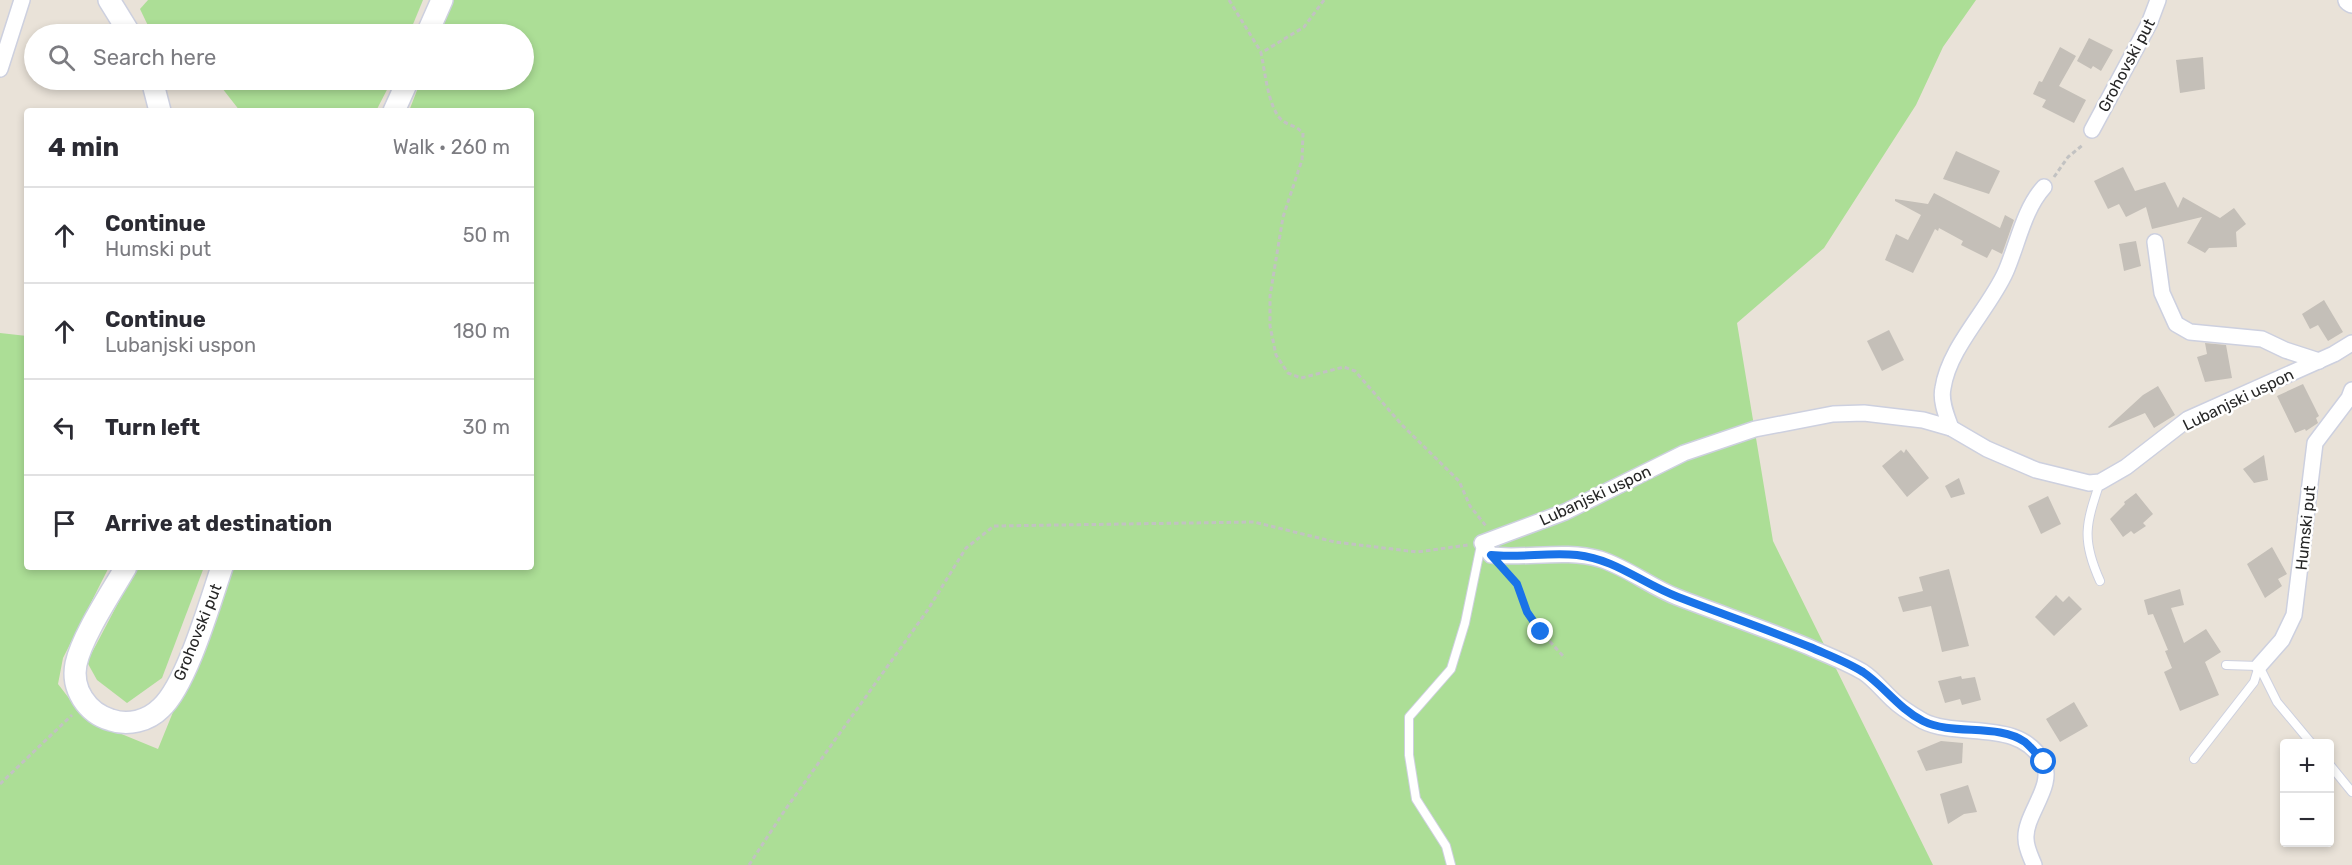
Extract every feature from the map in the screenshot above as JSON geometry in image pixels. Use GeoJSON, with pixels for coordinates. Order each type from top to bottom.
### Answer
{"type":"FeatureCollection","features":[{"type":"Feature","properties":{"kind":"main road"},"geometry":{"type":"LineString","coordinates":[[109,0],[124,24]]}},
{"type":"Feature","properties":{"kind":"main road"},"geometry":{"type":"LineString","coordinates":[[431,24],[442,0]]}},
{"type":"Feature","properties":{"kind":"main road"},"geometry":{"type":"LineString","coordinates":[[155,90],[159,108]]}},
{"type":"Feature","properties":{"kind":"main road"},"geometry":{"type":"LineString","coordinates":[[395,108],[403,90]]}},
{"type":"Feature","properties":{"kind":"main road"},"geometry":{"type":"LineString","coordinates":[[85,702],[81,698],[75,680],[76,663],[89,633],[124,570]]}},
{"type":"Feature","properties":{"kind":"main road","name":"Grohovski put"},"geometry":{"type":"LineString","coordinates":[[85,702],[94,713],[110,720],[128,723],[148,718],[162,708],[188,664],[221,570]]}},
{"type":"Feature","properties":{"kind":"street"},"geometry":{"type":"LineString","coordinates":[[0,69],[22,0]]}},
{"type":"Feature","properties":{"kind":"street","name":"Grohovski put"},"geometry":{"type":"LineString","coordinates":[[2092,130],[2149,24],[2158,0]]}},
{"type":"Feature","properties":{"kind":"street"},"geometry":{"type":"LineString","coordinates":[[1951,428],[1945,413],[1942,389],[1955,356],[2005,273],[2035,197],[2044,187]]}},
{"type":"Feature","properties":{"kind":"street","name":"Lubanjski uspon"},"geometry":{"type":"LineString","coordinates":[[2155,242],[2162,293],[2176,324],[2190,332],[2262,339],[2285,350],[2319,361]]}},
{"type":"Feature","properties":{"kind":"street","name":"Lubanjski uspon"},"geometry":{"type":"LineString","coordinates":[[1489,545],[1565,512],[1684,453],[1755,429],[1833,414],[1864,413],[1923,420],[1951,428],[1987,449],[2036,470],[2090,483],[2100,482],[2126,467],[2188,419],[2319,361],[2352,343]]}},
{"type":"Feature","properties":{"kind":"street","name":"Humski put"},"geometry":{"type":"LineString","coordinates":[[2259,666],[2282,640],[2294,615],[2315,443],[2349,398],[2352,390]]}},
{"type":"Feature","properties":{"kind":"street"},"geometry":{"type":"LineString","coordinates":[[1489,545],[1514,558],[1577,555],[1600,560],[1675,596],[1751,623],[1840,660],[1865,673],[1895,702],[1923,721],[1947,729],[1987,731],[2024,741],[2044,762],[2046,776],[2038,801],[2027,823],[2025,838],[2034,865]]}},
{"type":"Feature","properties":{"kind":"lane"},"geometry":{"type":"LineString","coordinates":[[2100,482],[2086,531],[2089,557],[2100,580]]}},
{"type":"Feature","properties":{"kind":"lane"},"geometry":{"type":"LineString","coordinates":[[1451,865],[1446,846],[1416,799],[1409,755],[1409,717],[1450,669],[1489,545]]}},
{"type":"Feature","properties":{"kind":"lane"},"geometry":{"type":"LineString","coordinates":[[2226,665],[2259,666]]}},
{"type":"Feature","properties":{"kind":"lane"},"geometry":{"type":"LineString","coordinates":[[2259,666],[2277,702],[2308,739]]}},
{"type":"Feature","properties":{"kind":"lane"},"geometry":{"type":"LineString","coordinates":[[2194,759],[2254,682],[2259,666]]}},
{"type":"Feature","properties":{"kind":"lane"},"geometry":{"type":"LineString","coordinates":[[2334,770],[2352,792]]}},
{"type":"Feature","properties":{"kind":"path"},"geometry":{"type":"LineString","coordinates":[[1229,0],[1261,53],[1275,113],[1284,122],[1295,125],[1303,133],[1302,160],[1283,217],[1270,296],[1270,326],[1276,355],[1288,374],[1301,378],[1344,368],[1355,372],[1402,425],[1459,481],[1489,545],[1517,584],[1527,612],[1565,658]]}},
{"type":"Feature","properties":{"kind":"path"},"geometry":{"type":"LineString","coordinates":[[1261,53],[1304,27],[1324,0]]}},
{"type":"Feature","properties":{"kind":"path"},"geometry":{"type":"LineString","coordinates":[[2044,187],[2068,157],[2082,147],[2092,130]]}},
{"type":"Feature","properties":{"kind":"path"},"geometry":{"type":"LineString","coordinates":[[749,865],[784,810],[927,611],[966,548],[994,526],[1254,522],[1335,542],[1417,552],[1489,545]]}},
{"type":"Feature","properties":{"kind":"path"},"geometry":{"type":"LineString","coordinates":[[0,784],[85,702]]}},
{"type":"Feature","properties":{"kind":"green space"},"geometry":{"type":"Polygon","coordinates":[[[148,0],[423,0],[413,24],[147,24],[140,9],[148,0]]]}},
{"type":"Feature","properties":{"kind":"green space"},"geometry":{"type":"Polygon","coordinates":[[[451,0],[1976,0],[1943,47],[1916,105],[1824,248],[1737,323],[1773,541],[1933,865],[0,865],[0,333],[24,336],[24,570],[107,570],[63,658],[58,684],[85,719],[158,749],[231,570],[534,570],[534,108],[410,108],[417,90],[534,90],[534,24],[442,24],[451,0]]]}},
{"type":"Feature","properties":{"kind":"green space"},"geometry":{"type":"Polygon","coordinates":[[[224,90],[387,90],[378,108],[238,108],[224,90]]]}},
{"type":"Feature","properties":{"kind":"green space"},"geometry":{"type":"Polygon","coordinates":[[[135,570],[203,570],[162,678],[127,703],[97,680],[87,662],[135,570]]]}},
{"type":"Feature","properties":{"kind":"building"},"geometry":{"type":"Polygon","coordinates":[[[2089,38],[2113,50],[2101,71],[2093,66],[2091,69],[2077,61],[2089,38]]]}},
{"type":"Feature","properties":{"kind":"building"},"geometry":{"type":"Polygon","coordinates":[[[2060,47],[2076,56],[2059,86],[2086,100],[2074,123],[2042,107],[2046,100],[2033,94],[2039,81],[2042,82],[2060,47]]]}},
{"type":"Feature","properties":{"kind":"building"},"geometry":{"type":"Polygon","coordinates":[[[2203,57],[2205,89],[2180,93],[2176,60],[2203,57]]]}},
{"type":"Feature","properties":{"kind":"building"},"geometry":{"type":"Polygon","coordinates":[[[1956,151],[2000,171],[1989,194],[1943,179],[1956,151]]]}},
{"type":"Feature","properties":{"kind":"building"},"geometry":{"type":"Polygon","coordinates":[[[2123,167],[2135,191],[2165,182],[2178,208],[2183,197],[2220,218],[2234,208],[2246,224],[2236,232],[2237,247],[2209,248],[2205,253],[2187,243],[2202,217],[2152,229],[2146,207],[2126,217],[2119,204],[2108,209],[2094,181],[2123,167]]]}},
{"type":"Feature","properties":{"kind":"building"},"geometry":{"type":"Polygon","coordinates":[[[1934,193],[2000,228],[2005,215],[2014,220],[2002,254],[1992,249],[1987,258],[1961,245],[1963,241],[1939,228],[1938,231],[1935,229],[1913,273],[1885,260],[1896,234],[1908,240],[1921,215],[1895,199],[1928,204],[1934,193]]]}},
{"type":"Feature","properties":{"kind":"building"},"geometry":{"type":"Polygon","coordinates":[[[2136,241],[2141,266],[2124,271],[2119,244],[2136,241]]]}},
{"type":"Feature","properties":{"kind":"building"},"geometry":{"type":"Polygon","coordinates":[[[2324,300],[2343,332],[2328,341],[2318,325],[2310,329],[2302,314],[2324,300]]]}},
{"type":"Feature","properties":{"kind":"building"},"geometry":{"type":"Polygon","coordinates":[[[1889,330],[1904,360],[1882,371],[1867,341],[1889,330]]]}},
{"type":"Feature","properties":{"kind":"building"},"geometry":{"type":"Polygon","coordinates":[[[2205,343],[2226,345],[2232,378],[2205,382],[2197,357],[2207,354],[2205,343]]]}},
{"type":"Feature","properties":{"kind":"building"},"geometry":{"type":"Polygon","coordinates":[[[2303,384],[2319,416],[2316,418],[2318,423],[2306,431],[2305,429],[2295,433],[2277,396],[2303,384]]]}},
{"type":"Feature","properties":{"kind":"building"},"geometry":{"type":"Polygon","coordinates":[[[2158,386],[2175,415],[2154,428],[2145,413],[2108,427],[2143,395],[2158,386]]]}},
{"type":"Feature","properties":{"kind":"building"},"geometry":{"type":"Polygon","coordinates":[[[1906,449],[1929,478],[1907,497],[1882,466],[1901,450],[1904,453],[1906,449]]]}},
{"type":"Feature","properties":{"kind":"building"},"geometry":{"type":"Polygon","coordinates":[[[2264,455],[2268,480],[2254,483],[2243,469],[2264,455]]]}},
{"type":"Feature","properties":{"kind":"building"},"geometry":{"type":"Polygon","coordinates":[[[1959,478],[1965,494],[1951,498],[1945,486],[1959,478]]]}},
{"type":"Feature","properties":{"kind":"building"},"geometry":{"type":"Polygon","coordinates":[[[2136,493],[2153,514],[2143,523],[2146,526],[2134,534],[2131,531],[2123,537],[2110,519],[2125,504],[2124,502],[2136,493]]]}},
{"type":"Feature","properties":{"kind":"building"},"geometry":{"type":"Polygon","coordinates":[[[2048,496],[2061,524],[2041,534],[2028,506],[2048,496]]]}},
{"type":"Feature","properties":{"kind":"building"},"geometry":{"type":"Polygon","coordinates":[[[2272,547],[2287,574],[2278,579],[2282,586],[2265,598],[2247,564],[2272,547]]]}},
{"type":"Feature","properties":{"kind":"building"},"geometry":{"type":"Polygon","coordinates":[[[1949,569],[1969,646],[1942,652],[1931,606],[1903,612],[1898,597],[1923,591],[1919,577],[1949,569]]]}},
{"type":"Feature","properties":{"kind":"building"},"geometry":{"type":"Polygon","coordinates":[[[2180,589],[2184,605],[2171,608],[2184,643],[2206,629],[2221,652],[2205,662],[2219,695],[2180,711],[2164,672],[2172,668],[2165,651],[2168,650],[2153,614],[2148,615],[2144,600],[2180,589]]]}},
{"type":"Feature","properties":{"kind":"building"},"geometry":{"type":"Polygon","coordinates":[[[2056,595],[2063,602],[2069,596],[2082,609],[2054,636],[2035,617],[2056,595]]]}},
{"type":"Feature","properties":{"kind":"building"},"geometry":{"type":"Polygon","coordinates":[[[1961,676],[1962,679],[1975,677],[1981,700],[1962,705],[1960,699],[1945,703],[1938,681],[1961,676]]]}},
{"type":"Feature","properties":{"kind":"building"},"geometry":{"type":"Polygon","coordinates":[[[2074,702],[2088,726],[2060,742],[2046,719],[2074,702]]]}},
{"type":"Feature","properties":{"kind":"building"},"geometry":{"type":"Polygon","coordinates":[[[1941,741],[1963,743],[1962,763],[1926,771],[1917,751],[1941,741]]]}},
{"type":"Feature","properties":{"kind":"building"},"geometry":{"type":"Polygon","coordinates":[[[1968,785],[1977,812],[1964,814],[1948,824],[1940,794],[1968,785]]]}},
{"type":"Feature","properties":{"kind":"route"},"geometry":{"type":"LineString","coordinates":[[1541,632],[1527,612],[1517,584],[1491,555],[1514,558],[1577,555],[1600,560],[1675,596],[1751,623],[1840,660],[1865,673],[1895,702],[1923,721],[1947,729],[1987,731],[2024,741],[2044,762]]}}]}
